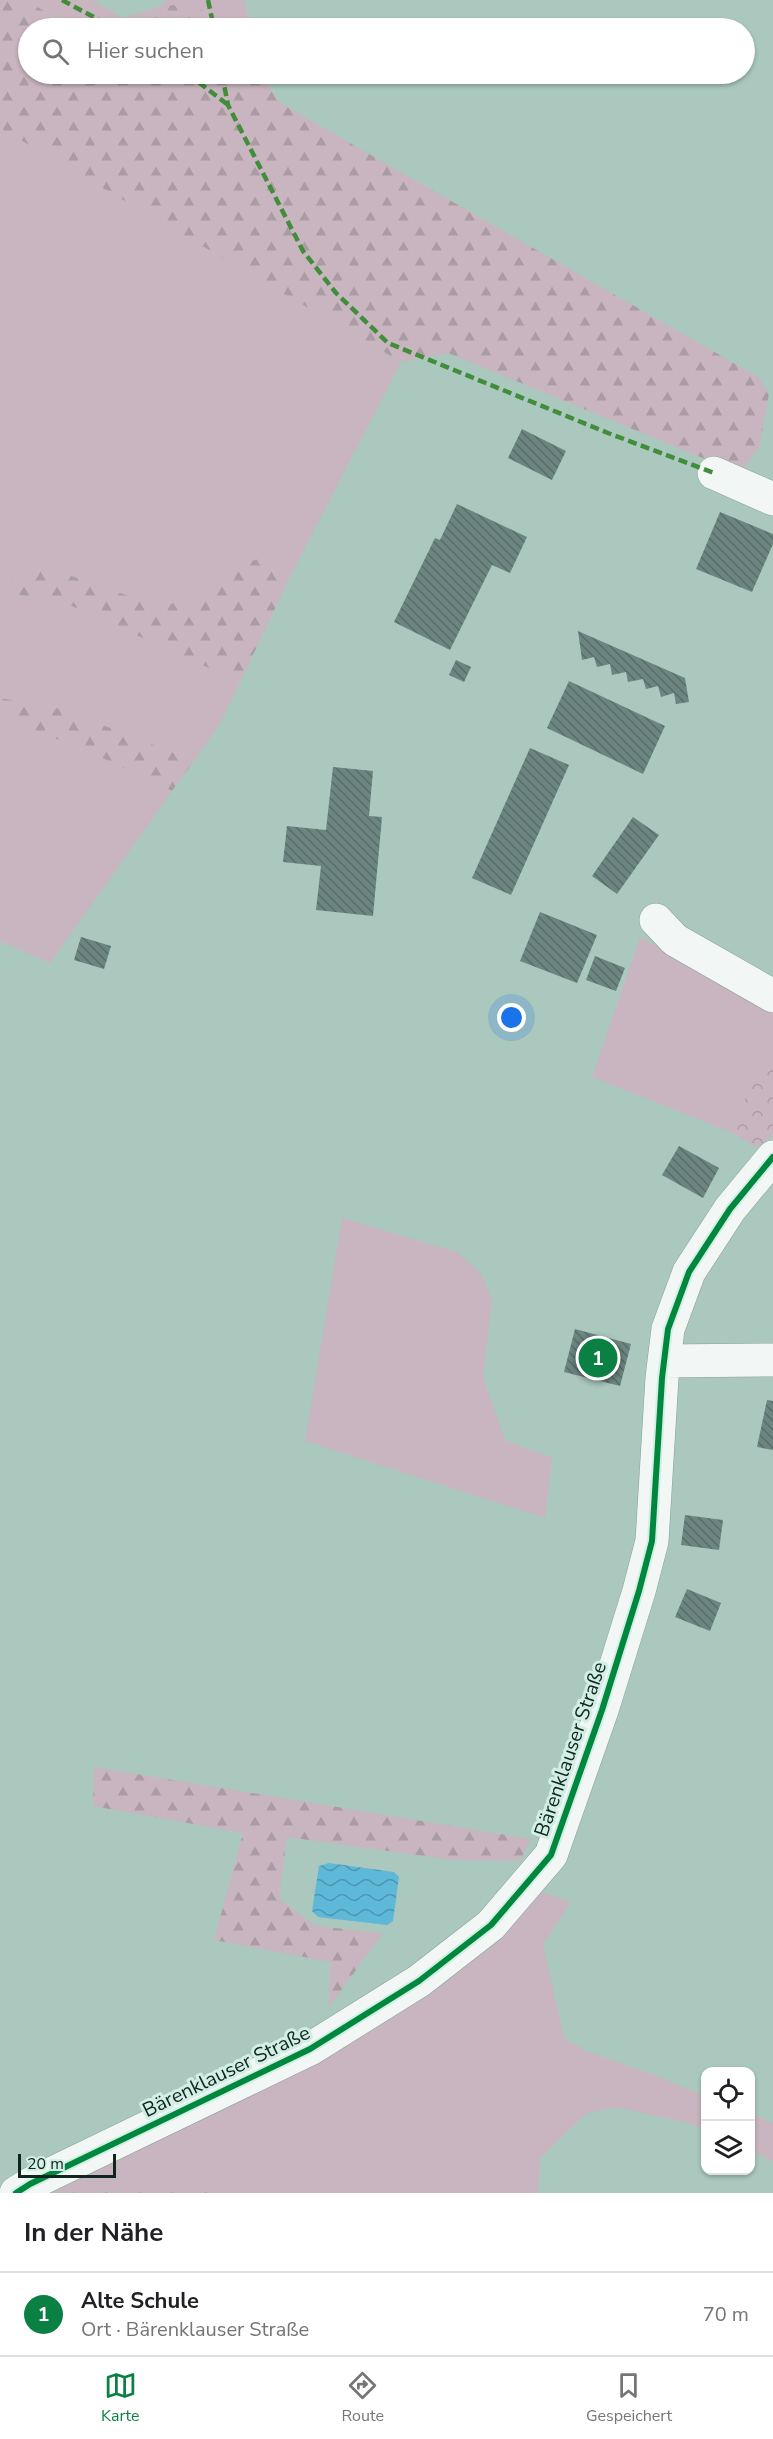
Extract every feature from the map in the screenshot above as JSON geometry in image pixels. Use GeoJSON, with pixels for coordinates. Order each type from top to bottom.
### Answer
{"type":"FeatureCollection","features":[{"type":"Feature","properties":{"kind":"street"},"geometry":{"type":"LineString","coordinates":[[714,472],[773,499]]}},
{"type":"Feature","properties":{"kind":"street"},"geometry":{"type":"LineString","coordinates":[[656,920],[675,940],[773,996]]}},
{"type":"Feature","properties":{"kind":"street","name":"Bärenklauser Straße"},"geometry":{"type":"LineString","coordinates":[[16,2193],[30,2184],[310,2049],[390,1999],[419,1980],[491,1925],[551,1855],[602,1710],[639,1591],[652,1540],[668,1329],[689,1272],[730,1209],[773,1157]]}},
{"type":"Feature","properties":{"kind":"street"},"geometry":{"type":"LineString","coordinates":[[664,1361],[773,1360]]}},
{"type":"Feature","properties":{"kind":"green space"},"geometry":{"type":"Polygon","coordinates":[[[0,0],[25,0],[56,18],[18,18],[18,84],[268,84],[280,103],[760,378],[769,394],[759,448],[744,467],[705,459],[448,353],[401,362],[0,128],[0,0]]]}},
{"type":"Feature","properties":{"kind":"green space"},"geometry":{"type":"Polygon","coordinates":[[[25,0],[93,0],[123,18],[56,18],[25,0]]]}},
{"type":"Feature","properties":{"kind":"green space"},"geometry":{"type":"Polygon","coordinates":[[[165,0],[244,0],[248,18],[212,18],[162,6],[165,0]]]}},
{"type":"Feature","properties":{"kind":"green space"},"geometry":{"type":"Polygon","coordinates":[[[191,4],[216,18],[153,18],[162,6],[191,4]]]}},
{"type":"Feature","properties":{"kind":"green space"},"geometry":{"type":"Polygon","coordinates":[[[162,6],[153,18],[123,18],[162,6]]]}},
{"type":"Feature","properties":{"kind":"green space"},"geometry":{"type":"Polygon","coordinates":[[[0,128],[401,362],[292,573],[264,557],[228,569],[196,599],[158,606],[38,564],[0,588],[0,128]]]}},
{"type":"Feature","properties":{"kind":"green space"},"geometry":{"type":"Polygon","coordinates":[[[264,557],[292,573],[240,682],[72,606],[0,591],[0,588],[37,564],[158,606],[196,599],[228,569],[264,557]]]}},
{"type":"Feature","properties":{"kind":"green space"},"geometry":{"type":"Polygon","coordinates":[[[0,591],[72,606],[240,682],[219,725],[194,761],[62,709],[0,698],[0,591]]]}},
{"type":"Feature","properties":{"kind":"green space"},"geometry":{"type":"Polygon","coordinates":[[[0,698],[62,709],[194,761],[172,791],[90,752],[0,717],[0,698]]]}},
{"type":"Feature","properties":{"kind":"green space"},"geometry":{"type":"Polygon","coordinates":[[[0,717],[90,752],[172,791],[50,963],[0,941],[0,717]]]}},
{"type":"Feature","properties":{"kind":"green space"},"geometry":{"type":"Polygon","coordinates":[[[640,937],[773,1010],[773,1045],[728,1131],[592,1077],[640,937]]]}},
{"type":"Feature","properties":{"kind":"green space"},"geometry":{"type":"Polygon","coordinates":[[[773,1045],[773,1135],[757,1147],[728,1131],[773,1045]]]}},
{"type":"Feature","properties":{"kind":"green space"},"geometry":{"type":"Polygon","coordinates":[[[342,1218],[457,1252],[481,1273],[492,1299],[483,1377],[505,1440],[552,1458],[545,1518],[305,1441],[342,1218]]]}},
{"type":"Feature","properties":{"kind":"green space"},"geometry":{"type":"Polygon","coordinates":[[[94,1767],[531,1839],[520,1861],[453,1860],[287,1837],[279,1899],[316,1926],[383,1933],[329,2007],[330,1962],[214,1940],[243,1833],[93,1806],[94,1767]]]}},
{"type":"Feature","properties":{"kind":"green space"},"geometry":{"type":"Polygon","coordinates":[[[539,1891],[571,1902],[543,1944],[564,2038],[586,2051],[701,2094],[701,2128],[692,2124],[615,2107],[587,2113],[540,2158],[538,2193],[215,2193],[205,2189],[51,2193],[306,2068],[436,1990],[504,1933],[539,1891]]]}},
{"type":"Feature","properties":{"kind":"green space"},"geometry":{"type":"Polygon","coordinates":[[[755,2116],[773,2123],[773,2161],[755,2153],[755,2116]]]}},
{"type":"Feature","properties":{"kind":"green space"},"geometry":{"type":"Polygon","coordinates":[[[205,2189],[215,2193],[51,2193],[205,2189]]]}},
{"type":"Feature","properties":{"kind":"water"},"geometry":{"type":"Polygon","coordinates":[[[329,1863],[394,1872],[399,1877],[393,1921],[387,1925],[318,1917],[312,1911],[319,1866],[329,1863]]]}},
{"type":"Feature","properties":{"kind":"building"},"geometry":{"type":"Polygon","coordinates":[[[522,429],[566,451],[552,480],[508,458],[522,429]]]}},
{"type":"Feature","properties":{"kind":"building"},"geometry":{"type":"Polygon","coordinates":[[[457,504],[527,537],[510,573],[492,565],[450,650],[394,622],[435,538],[440,540],[457,504]]]}},
{"type":"Feature","properties":{"kind":"building"},"geometry":{"type":"Polygon","coordinates":[[[720,512],[773,534],[773,544],[752,592],[696,569],[720,512]]]}},
{"type":"Feature","properties":{"kind":"building"},"geometry":{"type":"Polygon","coordinates":[[[578,631],[685,678],[689,702],[676,704],[674,693],[661,697],[658,686],[646,689],[643,679],[628,682],[626,672],[612,675],[610,664],[597,667],[594,657],[582,660],[578,631]]]}},
{"type":"Feature","properties":{"kind":"building"},"geometry":{"type":"Polygon","coordinates":[[[456,660],[471,667],[464,682],[449,675],[456,660]]]}},
{"type":"Feature","properties":{"kind":"building"},"geometry":{"type":"Polygon","coordinates":[[[569,681],[665,726],[643,774],[547,728],[569,681]]]}},
{"type":"Feature","properties":{"kind":"building"},"geometry":{"type":"Polygon","coordinates":[[[530,748],[569,765],[511,895],[472,878],[530,748]]]}},
{"type":"Feature","properties":{"kind":"building"},"geometry":{"type":"Polygon","coordinates":[[[333,767],[373,771],[369,816],[382,817],[373,916],[316,910],[321,866],[283,862],[287,826],[326,830],[333,767]]]}},
{"type":"Feature","properties":{"kind":"building"},"geometry":{"type":"Polygon","coordinates":[[[633,817],[659,835],[617,894],[592,876],[633,817]]]}},
{"type":"Feature","properties":{"kind":"building"},"geometry":{"type":"Polygon","coordinates":[[[540,912],[597,935],[577,983],[520,961],[540,912]]]}},
{"type":"Feature","properties":{"kind":"building"},"geometry":{"type":"Polygon","coordinates":[[[81,937],[111,946],[104,969],[74,960],[81,937]]]}},
{"type":"Feature","properties":{"kind":"building"},"geometry":{"type":"Polygon","coordinates":[[[595,956],[625,968],[616,991],[586,980],[595,956]]]}},
{"type":"Feature","properties":{"kind":"building"},"geometry":{"type":"Polygon","coordinates":[[[679,1146],[719,1168],[703,1198],[662,1175],[679,1146]]]}},
{"type":"Feature","properties":{"kind":"building"},"geometry":{"type":"Polygon","coordinates":[[[575,1329],[631,1344],[620,1386],[564,1372],[575,1329]]]}},
{"type":"Feature","properties":{"kind":"building"},"geometry":{"type":"Polygon","coordinates":[[[767,1400],[773,1401],[773,1450],[757,1447],[767,1400]]]}},
{"type":"Feature","properties":{"kind":"building"},"geometry":{"type":"Polygon","coordinates":[[[685,1515],[723,1520],[719,1550],[681,1545],[685,1515]]]}},
{"type":"Feature","properties":{"kind":"building"},"geometry":{"type":"Polygon","coordinates":[[[687,1589],[721,1603],[710,1631],[675,1617],[687,1589]]]}},
{"type":"Feature","properties":{"kind":"marked path"},"geometry":{"type":"LineString","coordinates":[[62,0],[95,18]]}},
{"type":"Feature","properties":{"kind":"marked path"},"geometry":{"type":"LineString","coordinates":[[208,0],[212,18]]}},
{"type":"Feature","properties":{"kind":"marked path"},"geometry":{"type":"LineString","coordinates":[[201,84],[228,105]]}},
{"type":"Feature","properties":{"kind":"marked path"},"geometry":{"type":"LineString","coordinates":[[224,84],[228,105],[303,251],[336,293],[388,343],[608,433],[714,473]]}},
{"type":"Feature","properties":{"kind":"cycle path"},"geometry":{"type":"LineString","coordinates":[[16,2193],[30,2184],[310,2049],[419,1981],[491,1925],[551,1855],[602,1710],[652,1541],[662,1378],[668,1329],[689,1272],[730,1209],[773,1157]]}},
{"type":"Feature","properties":{"kind":"place","name":"Alte Schule"},"geometry":{"type":"Point","coordinates":[598,1358]}}]}
